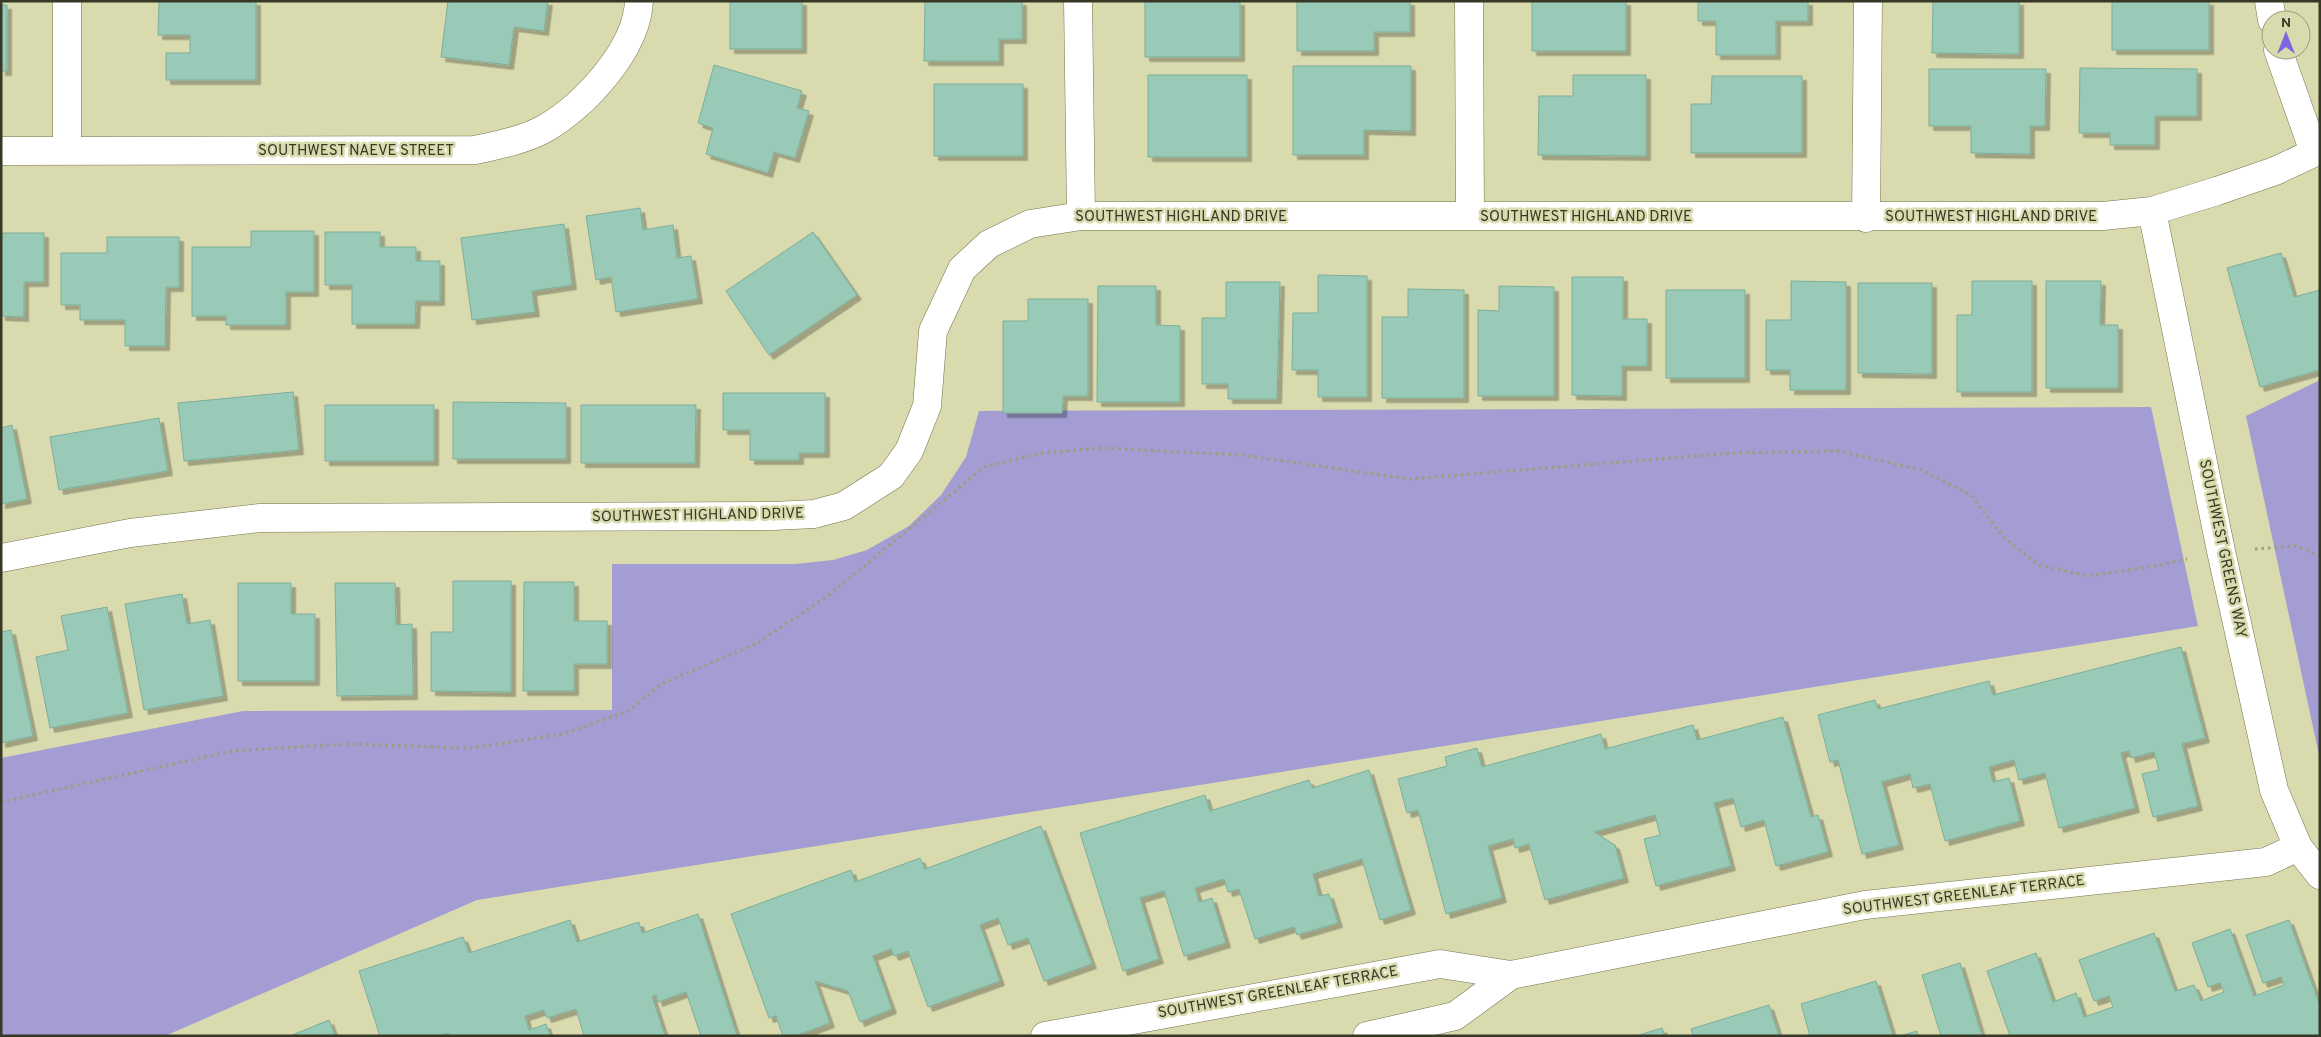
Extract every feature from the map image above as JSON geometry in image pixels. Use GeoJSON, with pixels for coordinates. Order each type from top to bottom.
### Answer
{"type":"FeatureCollection","features":[{"type":"Feature","properties":{"kind":"street"},"geometry":{"type":"LineString","coordinates":[[67,1],[67,151]]}},
{"type":"Feature","properties":{"kind":"street","name":"SOUTHWEST NAEVE STREET"},"geometry":{"type":"LineString","coordinates":[[1,151],[431,151],[475,150],[512,142],[543,130],[571,111],[593,90],[628,39],[638,12],[639,1]]}},
{"type":"Feature","properties":{"kind":"street"},"geometry":{"type":"LineString","coordinates":[[1078,1],[1081,216]]}},
{"type":"Feature","properties":{"kind":"street"},"geometry":{"type":"LineString","coordinates":[[1469,1],[1470,216]]}},
{"type":"Feature","properties":{"kind":"street"},"geometry":{"type":"LineString","coordinates":[[1866,218],[1868,1]]}},
{"type":"Feature","properties":{"kind":"street"},"geometry":{"type":"LineString","coordinates":[[2282,60],[2317,151]]}},
{"type":"Feature","properties":{"kind":"street","name":"SOUTHWEST HIGHLAND DRIVE"},"geometry":{"type":"LineString","coordinates":[[1,558],[130,533],[260,518],[773,516],[814,514],[844,506],[892,476],[909,451],[927,406],[933,330],[962,270],[989,244],[1030,224],[1081,216],[1866,218],[2103,216],[2152,211],[2275,171],[2317,151]]}},
{"type":"Feature","properties":{"kind":"street","name":"SOUTHWEST GREENS WAY"},"geometry":{"type":"LineString","coordinates":[[2152,211],[2221,551],[2274,790],[2298,847],[2320,875]]}},
{"type":"Feature","properties":{"kind":"street","name":"SOUTHWEST GREENLEAF TERRACE"},"geometry":{"type":"LineString","coordinates":[[1045,1036],[1440,964],[1512,975],[1865,905],[2266,862],[2298,847]]}},
{"type":"Feature","properties":{"kind":"street","name":"SOUTHWEST GREENLEAF TERRACE"},"geometry":{"type":"LineString","coordinates":[[1367,1036],[1455,1016],[1512,975]]}},
{"type":"Feature","properties":{"kind":"path"},"geometry":{"type":"LineString","coordinates":[[1,802],[232,751],[348,744],[470,748],[573,731],[629,711],[661,684],[756,644],[829,594],[984,467],[1042,452],[1101,448],[1241,455],[1410,479],[1734,452],[1838,451],[1922,470],[1971,495],[2002,538],[2040,565],[2088,576],[2149,567],[2221,551],[2296,546],[2320,556]]}},
{"type":"Feature","properties":{"kind":"shaded area"},"geometry":{"type":"Polygon","coordinates":[[[2320,380],[2320,755],[2319,755],[2246,416],[2320,380]]]}},
{"type":"Feature","properties":{"kind":"shaded area"},"geometry":{"type":"Polygon","coordinates":[[[2151,407],[2198,626],[477,900],[165,1036],[1,1036],[1,758],[243,711],[612,710],[612,564],[796,564],[833,560],[867,550],[909,526],[941,495],[966,457],[979,411],[2151,407]]]}},
{"type":"Feature","properties":{"kind":"building"},"geometry":{"type":"Polygon","coordinates":[[[159,1],[256,1],[256,80],[166,80],[166,53],[190,53],[190,35],[158,35],[159,1]]]}},
{"type":"Feature","properties":{"kind":"building"},"geometry":{"type":"Polygon","coordinates":[[[448,1],[548,1],[544,31],[514,27],[509,65],[441,57],[448,1]]]}},
{"type":"Feature","properties":{"kind":"building"},"geometry":{"type":"Polygon","coordinates":[[[730,1],[802,1],[802,49],[730,49],[730,1]]]}},
{"type":"Feature","properties":{"kind":"building"},"geometry":{"type":"Polygon","coordinates":[[[925,1],[1022,1],[1022,39],[999,39],[999,61],[924,61],[925,1]]]}},
{"type":"Feature","properties":{"kind":"building"},"geometry":{"type":"Polygon","coordinates":[[[1145,1],[1240,1],[1240,57],[1145,57],[1145,1]]]}},
{"type":"Feature","properties":{"kind":"building"},"geometry":{"type":"Polygon","coordinates":[[[1297,1],[1410,1],[1410,32],[1374,32],[1374,51],[1297,51],[1297,1]]]}},
{"type":"Feature","properties":{"kind":"building"},"geometry":{"type":"Polygon","coordinates":[[[1532,1],[1626,1],[1626,51],[1532,51],[1532,1]]]}},
{"type":"Feature","properties":{"kind":"building"},"geometry":{"type":"Polygon","coordinates":[[[1698,1],[1808,1],[1808,21],[1776,21],[1776,55],[1716,55],[1716,21],[1698,21],[1698,1]]]}},
{"type":"Feature","properties":{"kind":"building"},"geometry":{"type":"Polygon","coordinates":[[[1933,1],[2019,1],[2019,54],[1932,53],[1933,1]]]}},
{"type":"Feature","properties":{"kind":"building"},"geometry":{"type":"Polygon","coordinates":[[[2112,1],[2209,1],[2209,50],[2112,50],[2112,1]]]}},
{"type":"Feature","properties":{"kind":"building"},"geometry":{"type":"Polygon","coordinates":[[[1,5],[7,5],[7,71],[1,71],[1,5]]]}},
{"type":"Feature","properties":{"kind":"building"},"geometry":{"type":"Polygon","coordinates":[[[714,65],[802,91],[797,108],[809,111],[795,158],[774,152],[768,173],[706,154],[713,128],[698,123],[714,65]]]}},
{"type":"Feature","properties":{"kind":"building"},"geometry":{"type":"Polygon","coordinates":[[[1293,66],[1411,66],[1411,131],[1364,130],[1364,155],[1293,155],[1293,66]]]}},
{"type":"Feature","properties":{"kind":"building"},"geometry":{"type":"Polygon","coordinates":[[[2080,68],[2197,69],[2197,116],[2155,116],[2155,145],[2110,145],[2110,133],[2079,133],[2080,68]]]}},
{"type":"Feature","properties":{"kind":"building"},"geometry":{"type":"Polygon","coordinates":[[[1929,69],[2046,69],[2045,126],[2030,126],[2030,154],[1971,153],[1971,126],[1929,126],[1929,69]]]}},
{"type":"Feature","properties":{"kind":"building"},"geometry":{"type":"Polygon","coordinates":[[[1148,75],[1247,75],[1247,157],[1148,157],[1148,75]]]}},
{"type":"Feature","properties":{"kind":"building"},"geometry":{"type":"Polygon","coordinates":[[[1573,75],[1646,75],[1646,156],[1538,155],[1539,96],[1573,96],[1573,75]]]}},
{"type":"Feature","properties":{"kind":"building"},"geometry":{"type":"Polygon","coordinates":[[[1712,76],[1802,76],[1802,153],[1691,153],[1691,104],[1711,104],[1712,76]]]}},
{"type":"Feature","properties":{"kind":"building"},"geometry":{"type":"Polygon","coordinates":[[[934,84],[1023,84],[1023,156],[934,156],[934,84]]]}},
{"type":"Feature","properties":{"kind":"building"},"geometry":{"type":"Polygon","coordinates":[[[640,208],[643,230],[673,225],[677,258],[691,256],[698,299],[616,312],[611,277],[596,280],[586,216],[640,208]]]}},
{"type":"Feature","properties":{"kind":"building"},"geometry":{"type":"Polygon","coordinates":[[[564,224],[572,285],[532,291],[535,312],[472,320],[461,238],[564,224]]]}},
{"type":"Feature","properties":{"kind":"building"},"geometry":{"type":"Polygon","coordinates":[[[251,231],[314,231],[314,292],[286,292],[286,325],[226,325],[226,316],[192,316],[192,247],[251,247],[251,231]]]}},
{"type":"Feature","properties":{"kind":"building"},"geometry":{"type":"Polygon","coordinates":[[[325,232],[380,232],[380,247],[416,247],[416,261],[440,261],[440,301],[416,301],[415,324],[352,324],[352,285],[325,285],[325,232]]]}},
{"type":"Feature","properties":{"kind":"building"},"geometry":{"type":"Polygon","coordinates":[[[813,232],[857,295],[769,355],[726,291],[813,232]]]}},
{"type":"Feature","properties":{"kind":"building"},"geometry":{"type":"Polygon","coordinates":[[[1,233],[44,233],[44,282],[24,282],[24,317],[1,316],[1,233]]]}},
{"type":"Feature","properties":{"kind":"building"},"geometry":{"type":"Polygon","coordinates":[[[107,237],[179,237],[179,287],[166,287],[165,346],[125,346],[125,320],[80,320],[80,305],[61,305],[61,253],[107,253],[107,237]]]}},
{"type":"Feature","properties":{"kind":"building"},"geometry":{"type":"Polygon","coordinates":[[[2281,253],[2294,297],[2320,290],[2320,370],[2260,387],[2227,268],[2281,253]]]}},
{"type":"Feature","properties":{"kind":"building"},"geometry":{"type":"Polygon","coordinates":[[[1318,275],[1367,276],[1367,397],[1318,397],[1318,370],[1292,370],[1293,313],[1318,313],[1318,275]]]}},
{"type":"Feature","properties":{"kind":"building"},"geometry":{"type":"Polygon","coordinates":[[[1572,277],[1623,277],[1623,319],[1647,319],[1647,366],[1622,366],[1622,396],[1572,395],[1572,277]]]}},
{"type":"Feature","properties":{"kind":"building"},"geometry":{"type":"Polygon","coordinates":[[[1791,281],[1846,282],[1846,390],[1790,390],[1790,370],[1766,370],[1766,320],[1791,320],[1791,281]]]}},
{"type":"Feature","properties":{"kind":"building"},"geometry":{"type":"Polygon","coordinates":[[[1972,281],[2032,281],[2032,392],[1957,392],[1957,315],[1972,315],[1972,281]]]}},
{"type":"Feature","properties":{"kind":"building"},"geometry":{"type":"Polygon","coordinates":[[[2046,281],[2101,281],[2100,325],[2118,325],[2118,388],[2046,388],[2046,281]]]}},
{"type":"Feature","properties":{"kind":"building"},"geometry":{"type":"Polygon","coordinates":[[[1226,282],[1280,282],[1277,399],[1228,399],[1228,384],[1202,384],[1202,318],[1226,318],[1226,282]]]}},
{"type":"Feature","properties":{"kind":"building"},"geometry":{"type":"Polygon","coordinates":[[[1858,283],[1932,283],[1932,374],[1858,373],[1858,283]]]}},
{"type":"Feature","properties":{"kind":"building"},"geometry":{"type":"Polygon","coordinates":[[[1098,286],[1156,286],[1156,325],[1180,326],[1180,402],[1097,402],[1098,286]]]}},
{"type":"Feature","properties":{"kind":"building"},"geometry":{"type":"Polygon","coordinates":[[[1499,286],[1554,287],[1554,396],[1478,396],[1478,310],[1499,311],[1499,286]]]}},
{"type":"Feature","properties":{"kind":"building"},"geometry":{"type":"Polygon","coordinates":[[[1408,289],[1464,290],[1464,398],[1382,398],[1382,317],[1408,317],[1408,289]]]}},
{"type":"Feature","properties":{"kind":"building"},"geometry":{"type":"Polygon","coordinates":[[[1666,290],[1745,290],[1745,378],[1666,378],[1666,290]]]}},
{"type":"Feature","properties":{"kind":"building"},"geometry":{"type":"Polygon","coordinates":[[[1028,299],[1088,299],[1088,396],[1063,396],[1062,413],[1003,413],[1003,321],[1028,321],[1028,299]]]}},
{"type":"Feature","properties":{"kind":"building"},"geometry":{"type":"Polygon","coordinates":[[[293,392],[299,450],[184,461],[178,403],[293,392]]]}},
{"type":"Feature","properties":{"kind":"building"},"geometry":{"type":"Polygon","coordinates":[[[723,393],[825,393],[825,453],[799,453],[799,460],[750,460],[750,430],[723,430],[723,393]]]}},
{"type":"Feature","properties":{"kind":"building"},"geometry":{"type":"Polygon","coordinates":[[[453,402],[566,403],[566,459],[453,459],[453,402]]]}},
{"type":"Feature","properties":{"kind":"building"},"geometry":{"type":"Polygon","coordinates":[[[325,405],[434,405],[434,461],[325,461],[325,405]]]}},
{"type":"Feature","properties":{"kind":"building"},"geometry":{"type":"Polygon","coordinates":[[[581,405],[696,405],[695,463],[581,463],[581,405]]]}},
{"type":"Feature","properties":{"kind":"building"},"geometry":{"type":"Polygon","coordinates":[[[159,418],[168,471],[59,490],[50,437],[159,418]]]}},
{"type":"Feature","properties":{"kind":"building"},"geometry":{"type":"Polygon","coordinates":[[[12,425],[27,499],[1,504],[1,428],[12,425]]]}},
{"type":"Feature","properties":{"kind":"building"},"geometry":{"type":"Polygon","coordinates":[[[453,581],[511,581],[511,692],[431,691],[431,632],[453,632],[453,581]]]}},
{"type":"Feature","properties":{"kind":"building"},"geometry":{"type":"Polygon","coordinates":[[[524,582],[574,582],[574,621],[607,621],[607,664],[574,664],[574,691],[523,691],[524,582]]]}},
{"type":"Feature","properties":{"kind":"building"},"geometry":{"type":"Polygon","coordinates":[[[238,583],[291,583],[291,614],[315,614],[315,681],[238,681],[238,583]]]}},
{"type":"Feature","properties":{"kind":"building"},"geometry":{"type":"Polygon","coordinates":[[[335,583],[395,583],[396,625],[412,624],[413,695],[337,696],[335,583]]]}},
{"type":"Feature","properties":{"kind":"building"},"geometry":{"type":"Polygon","coordinates":[[[182,594],[187,624],[210,620],[223,696],[144,710],[125,604],[182,594]]]}},
{"type":"Feature","properties":{"kind":"building"},"geometry":{"type":"Polygon","coordinates":[[[107,607],[128,713],[50,728],[36,657],[68,650],[61,616],[107,607]]]}},
{"type":"Feature","properties":{"kind":"building"},"geometry":{"type":"Polygon","coordinates":[[[11,630],[33,736],[1,743],[1,632],[11,630]]]}},
{"type":"Feature","properties":{"kind":"building"},"geometry":{"type":"Polygon","coordinates":[[[2181,647],[2205,738],[2182,744],[2198,806],[2153,817],[2142,774],[2159,770],[2154,752],[2131,758],[2129,751],[2121,753],[2135,808],[2059,828],[2045,773],[2019,780],[2014,760],[1989,767],[1993,782],[2009,778],[2020,821],[1945,841],[1930,784],[1913,788],[1910,774],[1882,782],[1899,845],[1862,854],[1838,760],[1830,762],[1818,715],[1875,700],[1878,709],[1989,681],[1993,695],[2181,647]]]}},
{"type":"Feature","properties":{"kind":"building"},"geometry":{"type":"Polygon","coordinates":[[[1783,717],[1811,817],[1818,815],[1828,852],[1776,866],[1764,820],[1741,827],[1733,798],[1714,803],[1731,866],[1656,886],[1644,839],[1660,835],[1655,815],[1594,832],[1615,845],[1624,878],[1545,900],[1529,844],[1515,848],[1513,839],[1488,846],[1502,898],[1446,914],[1418,810],[1407,813],[1398,779],[1447,766],[1445,757],[1477,748],[1482,767],[1601,734],[1605,749],[1693,725],[1697,740],[1783,717]]]}},
{"type":"Feature","properties":{"kind":"building"},"geometry":{"type":"Polygon","coordinates":[[[1369,770],[1411,910],[1380,920],[1362,859],[1313,874],[1319,896],[1329,894],[1338,923],[1297,935],[1294,927],[1255,939],[1239,889],[1228,892],[1224,879],[1195,888],[1199,902],[1212,898],[1226,943],[1184,956],[1164,891],[1140,898],[1159,959],[1123,971],[1080,833],[1205,795],[1210,811],[1309,780],[1312,788],[1369,770]]]}},
{"type":"Feature","properties":{"kind":"building"},"geometry":{"type":"Polygon","coordinates":[[[1041,826],[1092,964],[1044,981],[1028,938],[1008,945],[998,918],[980,925],[1000,981],[928,1007],[908,951],[894,956],[891,949],[873,956],[892,1009],[860,1022],[848,991],[815,981],[830,1023],[795,1036],[783,1036],[776,1016],[769,1018],[731,914],[851,870],[855,882],[920,858],[925,869],[1041,826]]]}},
{"type":"Feature","properties":{"kind":"building"},"geometry":{"type":"Polygon","coordinates":[[[698,914],[737,1036],[701,1036],[686,992],[658,1002],[656,995],[652,996],[665,1036],[584,1036],[576,1009],[547,1018],[544,1010],[525,1016],[529,1030],[546,1024],[550,1036],[449,1036],[448,1033],[439,1036],[380,1036],[359,971],[463,937],[469,953],[570,920],[577,942],[639,922],[642,933],[698,914]]]}},
{"type":"Feature","properties":{"kind":"building"},"geometry":{"type":"Polygon","coordinates":[[[2289,920],[2320,1006],[2320,1036],[2010,1036],[1987,971],[2036,953],[2053,1002],[2076,993],[2084,1017],[2113,1007],[2109,996],[2094,1001],[2079,960],[2154,933],[2175,991],[2194,985],[2201,1001],[2224,992],[2220,983],[2208,987],[2192,943],[2230,929],[2254,996],[2284,985],[2281,977],[2263,983],[2246,935],[2289,920]]]}},
{"type":"Feature","properties":{"kind":"building"},"geometry":{"type":"Polygon","coordinates":[[[1960,963],[1982,1036],[1941,1036],[1922,975],[1960,963]]]}},
{"type":"Feature","properties":{"kind":"building"},"geometry":{"type":"Polygon","coordinates":[[[1876,981],[1893,1036],[1810,1036],[1801,1004],[1876,981]]]}},
{"type":"Feature","properties":{"kind":"building"},"geometry":{"type":"Polygon","coordinates":[[[1769,1005],[1779,1036],[1693,1036],[1691,1029],[1769,1005]]]}},
{"type":"Feature","properties":{"kind":"building"},"geometry":{"type":"Polygon","coordinates":[[[329,1020],[335,1036],[290,1036],[329,1020]]]}},
{"type":"Feature","properties":{"kind":"building"},"geometry":{"type":"Polygon","coordinates":[[[1662,1028],[1665,1036],[1636,1036],[1662,1028]]]}},
{"type":"Feature","properties":{"kind":"building"},"geometry":{"type":"Polygon","coordinates":[[[1917,1031],[1918,1036],[1900,1036],[1917,1031]]]}}]}
